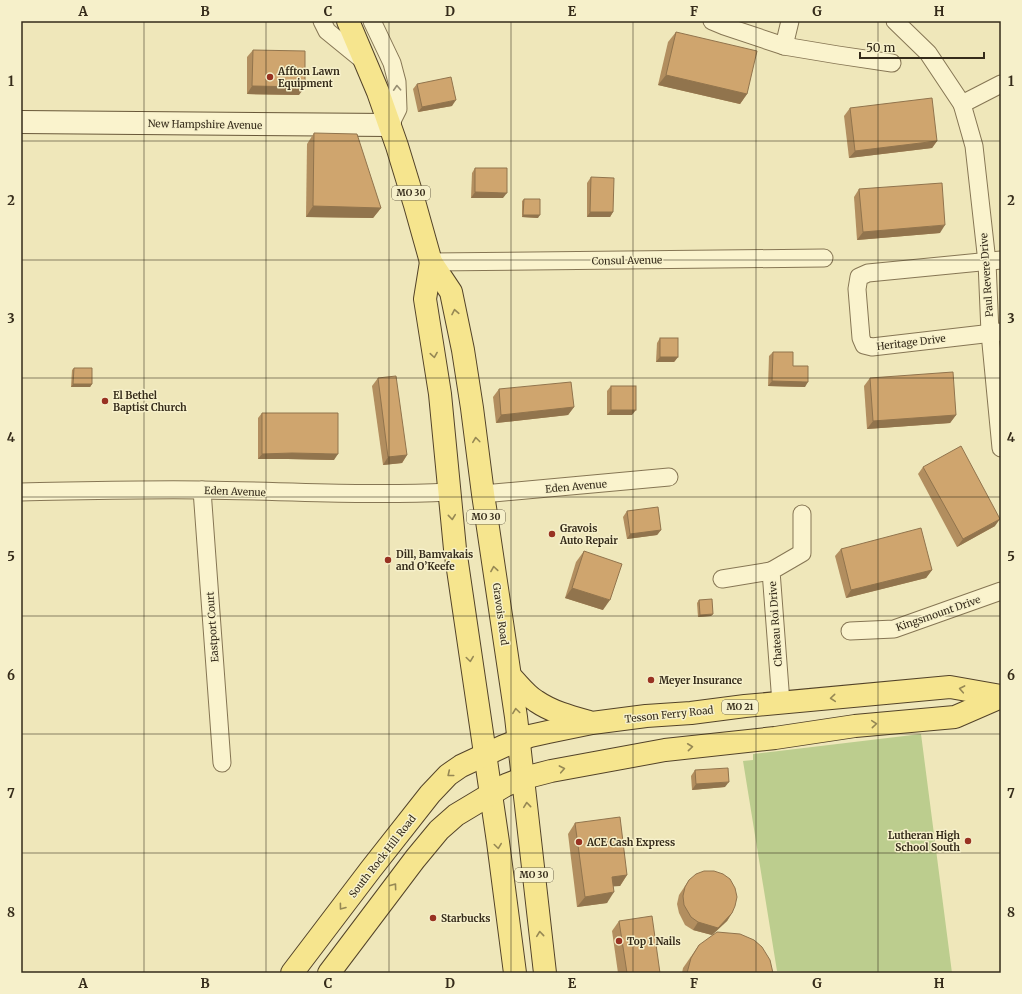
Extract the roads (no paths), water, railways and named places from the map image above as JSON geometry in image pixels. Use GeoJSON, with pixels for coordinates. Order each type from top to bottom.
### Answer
{"type":"FeatureCollection","features":[{"type":"Feature","properties":{"kind":"main road","name":"Gravois Road"},"geometry":{"type":"LineString","coordinates":[[348,21],[390,125],[431,262],[451,292],[463,350],[471,401],[483,494],[511,677],[524,778],[545,973]]}},
{"type":"Feature","properties":{"kind":"main road","name":"Gravois Road"},"geometry":{"type":"LineString","coordinates":[[431,262],[425,298],[440,394],[455,549],[484,755],[498,842],[515,973]]}},
{"type":"Feature","properties":{"kind":"main road"},"geometry":{"type":"LineString","coordinates":[[511,677],[535,701],[562,714],[592,723]]}},
{"type":"Feature","properties":{"kind":"main road","name":"Tesson Ferry Road"},"geometry":{"type":"LineString","coordinates":[[484,755],[519,740],[548,732],[592,723],[646,716],[950,687],[1001,696]]}},
{"type":"Feature","properties":{"kind":"main road","name":"Tesson Ferry Road"},"geometry":{"type":"LineString","coordinates":[[524,778],[665,750],[775,738],[855,726],[954,717],[1001,696]]}},
{"type":"Feature","properties":{"kind":"main road","name":"South Rock Hill Road"},"geometry":{"type":"LineString","coordinates":[[292,973],[430,794],[448,774],[484,755]]}},
{"type":"Feature","properties":{"kind":"main road","name":"MO 21"},"geometry":{"type":"LineString","coordinates":[[490,794],[506,785],[524,778]]}},
{"type":"Feature","properties":{"kind":"main road"},"geometry":{"type":"LineString","coordinates":[[329,973],[415,859],[439,830],[456,815],[490,794]]}},
{"type":"Feature","properties":{"kind":"street","name":"Gravois Road"},"geometry":{"type":"LineString","coordinates":[[322,21],[327,31],[366,63]]}},
{"type":"Feature","properties":{"kind":"street"},"geometry":{"type":"LineString","coordinates":[[372,21],[392,64],[397,82],[398,109],[390,125]]}},
{"type":"Feature","properties":{"kind":"street"},"geometry":{"type":"LineString","coordinates":[[712,21],[784,46],[892,63]]}},
{"type":"Feature","properties":{"kind":"street"},"geometry":{"type":"LineString","coordinates":[[784,46],[790,21]]}},
{"type":"Feature","properties":{"kind":"street","name":"Paul Revere Drive"},"geometry":{"type":"LineString","coordinates":[[895,21],[928,53],[962,104],[974,146],[994,261],[995,332],[1001,448]]}},
{"type":"Feature","properties":{"kind":"street"},"geometry":{"type":"LineString","coordinates":[[962,104],[1001,84]]}},
{"type":"Feature","properties":{"kind":"street","name":"New Hampshire Avenue"},"geometry":{"type":"LineString","coordinates":[[21,122],[390,125]]}},
{"type":"Feature","properties":{"kind":"street","name":"Consul Avenue"},"geometry":{"type":"LineString","coordinates":[[431,262],[824,258]]}},
{"type":"Feature","properties":{"kind":"street","name":"Heritage Drive"},"geometry":{"type":"LineString","coordinates":[[994,261],[868,273],[860,277],[857,289],[861,338],[864,345],[872,347],[995,332]]}},
{"type":"Feature","properties":{"kind":"street","name":"Eden Avenue"},"geometry":{"type":"LineString","coordinates":[[483,494],[669,477]]}},
{"type":"Feature","properties":{"kind":"street","name":"Eden Avenue"},"geometry":{"type":"LineString","coordinates":[[21,492],[202,490],[337,494],[415,494],[449,492]]}},
{"type":"Feature","properties":{"kind":"street","name":"Eastport Court"},"geometry":{"type":"LineString","coordinates":[[202,490],[222,763]]}},
{"type":"Feature","properties":{"kind":"street","name":"Chateau Roi Drive"},"geometry":{"type":"LineString","coordinates":[[781,703],[772,571],[802,553],[802,514]]}},
{"type":"Feature","properties":{"kind":"street"},"geometry":{"type":"LineString","coordinates":[[722,579],[772,571]]}},
{"type":"Feature","properties":{"kind":"street","name":"Kingsmount Drive"},"geometry":{"type":"LineString","coordinates":[[850,631],[894,629],[1001,591]]}},
{"type":"Feature","properties":{"kind":"place","name":"Affton Lawn Equipment"},"geometry":{"type":"Point","coordinates":[270,77]}},
{"type":"Feature","properties":{"kind":"place","name":"El Bethel Baptist Church"},"geometry":{"type":"Point","coordinates":[105,401]}},
{"type":"Feature","properties":{"kind":"place","name":"Gravois Auto Repair"},"geometry":{"type":"Point","coordinates":[552,534]}},
{"type":"Feature","properties":{"kind":"place","name":"Dill, Bamvakais and O’Keefe"},"geometry":{"type":"Point","coordinates":[388,560]}},
{"type":"Feature","properties":{"kind":"place","name":"Meyer Insurance"},"geometry":{"type":"Point","coordinates":[651,680]}},
{"type":"Feature","properties":{"kind":"place","name":"Lutheran High School South"},"geometry":{"type":"Point","coordinates":[968,841]}},
{"type":"Feature","properties":{"kind":"place","name":"ACE Cash Express"},"geometry":{"type":"Point","coordinates":[579,842]}},
{"type":"Feature","properties":{"kind":"place","name":"Starbucks"},"geometry":{"type":"Point","coordinates":[433,918]}},
{"type":"Feature","properties":{"kind":"place","name":"Top 1 Nails"},"geometry":{"type":"Point","coordinates":[619,941]}}]}
